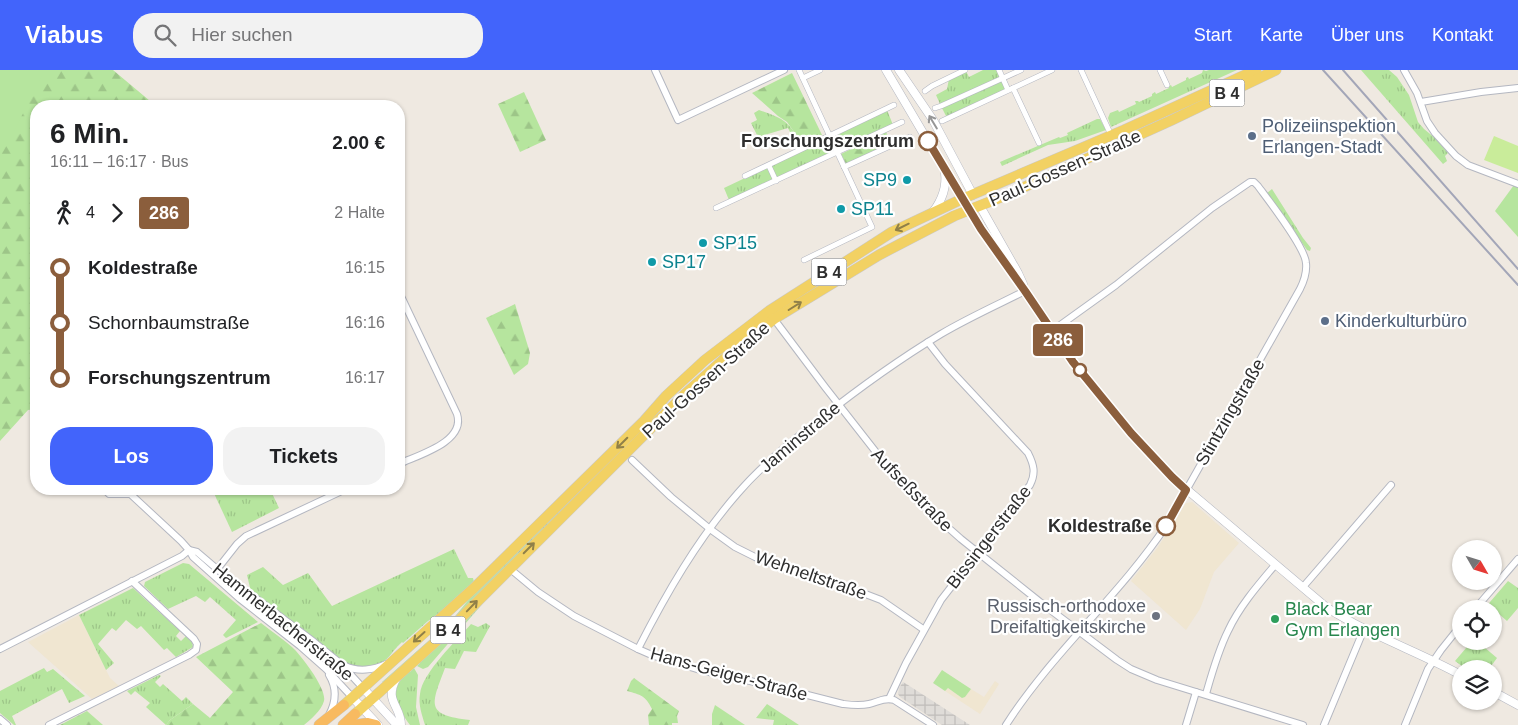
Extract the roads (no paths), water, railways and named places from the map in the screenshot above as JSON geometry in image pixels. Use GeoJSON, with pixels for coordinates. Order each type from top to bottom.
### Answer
{"type":"FeatureCollection","features":[{"type":"Feature","properties":{"kind":"highway"},"geometry":{"type":"LineString","coordinates":[[322,723],[344,705]]}},
{"type":"Feature","properties":{"kind":"highway"},"geometry":{"type":"LineString","coordinates":[[343,725],[359,711]]}},
{"type":"Feature","properties":{"kind":"highway"},"geometry":{"type":"LineString","coordinates":[[353,725],[375,723]]}},
{"type":"Feature","properties":{"kind":"main road","name":"Paul-Gossen-Straße"},"geometry":{"type":"LineString","coordinates":[[359,711],[450,629],[681,398],[733,351],[774,319],[879,255],[946,220],[980,206],[1176,112],[1256,70]]}},
{"type":"Feature","properties":{"kind":"main road","name":"Paul-Gossen-Straße"},"geometry":{"type":"LineString","coordinates":[[344,705],[496,566],[705,360],[769,311],[892,232],[933,212],[1111,136],[1176,112],[1276,70]]}},
{"type":"Feature","properties":{"kind":"main road"},"geometry":{"type":"LineString","coordinates":[[973,195],[980,206]]}},
{"type":"Feature","properties":{"kind":"main road"},"geometry":{"type":"LineString","coordinates":[[962,199],[969,210]]}},
{"type":"Feature","properties":{"kind":"main road"},"geometry":{"type":"LineString","coordinates":[[871,246],[879,247],[879,255]]}},
{"type":"Feature","properties":{"kind":"main road"},"geometry":{"type":"LineString","coordinates":[[674,389],[673,394],[675,397],[681,398]]}},
{"type":"Feature","properties":{"kind":"street"},"geometry":{"type":"LineString","coordinates":[[655,70],[678,120],[784,70]]}},
{"type":"Feature","properties":{"kind":"street"},"geometry":{"type":"LineString","coordinates":[[799,70],[872,227],[804,260]]}},
{"type":"Feature","properties":{"kind":"street"},"geometry":{"type":"LineString","coordinates":[[803,78],[820,70]]}},
{"type":"Feature","properties":{"kind":"street"},"geometry":{"type":"LineString","coordinates":[[886,70],[962,199]]}},
{"type":"Feature","properties":{"kind":"street"},"geometry":{"type":"LineString","coordinates":[[925,91],[965,70]]}},
{"type":"Feature","properties":{"kind":"street"},"geometry":{"type":"LineString","coordinates":[[999,70],[1039,143]]}},
{"type":"Feature","properties":{"kind":"street"},"geometry":{"type":"LineString","coordinates":[[935,108],[1020,70]]}},
{"type":"Feature","properties":{"kind":"street"},"geometry":{"type":"LineString","coordinates":[[942,121],[1052,70]]}},
{"type":"Feature","properties":{"kind":"street"},"geometry":{"type":"LineString","coordinates":[[1081,70],[1111,136]]}},
{"type":"Feature","properties":{"kind":"street"},"geometry":{"type":"LineString","coordinates":[[1160,70],[1167,85]]}},
{"type":"Feature","properties":{"kind":"street"},"geometry":{"type":"LineString","coordinates":[[1404,70],[1421,102],[1427,121],[1435,133],[1460,160],[1472,167],[1518,184]]}},
{"type":"Feature","properties":{"kind":"street"},"geometry":{"type":"LineString","coordinates":[[899,71],[933,120],[973,195]]}},
{"type":"Feature","properties":{"kind":"street"},"geometry":{"type":"LineString","coordinates":[[1421,102],[1518,88]]}},
{"type":"Feature","properties":{"kind":"street"},"geometry":{"type":"LineString","coordinates":[[746,176],[894,105]]}},
{"type":"Feature","properties":{"kind":"street"},"geometry":{"type":"LineString","coordinates":[[716,208],[902,122]]}},
{"type":"Feature","properties":{"kind":"street"},"geometry":{"type":"LineString","coordinates":[[844,168],[910,137]]}},
{"type":"Feature","properties":{"kind":"street"},"geometry":{"type":"LineString","coordinates":[[769,166],[776,181]]}},
{"type":"Feature","properties":{"kind":"street"},"geometry":{"type":"LineString","coordinates":[[933,212],[944,190],[945,171]]}},
{"type":"Feature","properties":{"kind":"street","name":"Stintzingstraße"},"geometry":{"type":"LineString","coordinates":[[1006,725],[1027,694],[1155,542],[1300,289],[1306,274],[1306,262],[1302,248],[1263,192],[1254,182],[1246,184],[1116,285],[1052,331]]}},
{"type":"Feature","properties":{"kind":"street"},"geometry":{"type":"LineString","coordinates":[[980,206],[1020,276],[1025,291]]}},
{"type":"Feature","properties":{"kind":"street"},"geometry":{"type":"LineString","coordinates":[[969,210],[1073,362],[1131,433],[1172,477],[1326,607],[1364,629],[1452,670]]}},
{"type":"Feature","properties":{"kind":"street","name":"Jaminstraße"},"geometry":{"type":"LineString","coordinates":[[638,649],[665,597],[690,557],[739,492],[785,446],[838,405],[928,342],[1025,291]]}},
{"type":"Feature","properties":{"kind":"street"},"geometry":{"type":"LineString","coordinates":[[405,304],[457,414],[459,423],[445,443],[405,461]]}},
{"type":"Feature","properties":{"kind":"street","name":"Aufseßstraße"},"geometry":{"type":"LineString","coordinates":[[774,319],[896,479],[961,539],[1080,632],[1131,669],[1157,680],[1304,725]]}},
{"type":"Feature","properties":{"kind":"street","name":"Bissingerstraße"},"geometry":{"type":"LineString","coordinates":[[889,698],[923,629],[941,600],[1030,485],[1034,470],[1028,453],[945,364],[928,342]]}},
{"type":"Feature","properties":{"kind":"street","name":"Wehneltstraße"},"geometry":{"type":"LineString","coordinates":[[632,460],[710,530],[740,550],[786,570],[829,580],[881,600],[923,629]]}},
{"type":"Feature","properties":{"kind":"street"},"geometry":{"type":"LineString","coordinates":[[1303,587],[1391,485]]}},
{"type":"Feature","properties":{"kind":"street","name":"Hammerbacherstraße"},"geometry":{"type":"LineString","coordinates":[[131,495],[189,550],[193,557],[314,642],[340,663],[399,725]]}},
{"type":"Feature","properties":{"kind":"street"},"geometry":{"type":"LineString","coordinates":[[215,572],[237,544],[246,536],[333,495]]}},
{"type":"Feature","properties":{"kind":"street"},"geometry":{"type":"LineString","coordinates":[[0,649],[182,556],[189,550]]}},
{"type":"Feature","properties":{"kind":"street"},"geometry":{"type":"LineString","coordinates":[[1483,600],[1518,559]]}},
{"type":"Feature","properties":{"kind":"street"},"geometry":{"type":"LineString","coordinates":[[1206,694],[1228,630],[1275,564]]}},
{"type":"Feature","properties":{"kind":"street","name":"Hans-Geiger-Straße"},"geometry":{"type":"LineString","coordinates":[[509,568],[532,588],[574,616],[638,649],[673,663],[843,704],[868,704],[889,698]]}},
{"type":"Feature","properties":{"kind":"street","name":"Hammerbacherstraße"},"geometry":{"type":"LineString","coordinates":[[215,572],[300,646],[352,697]]}},
{"type":"Feature","properties":{"kind":"street"},"geometry":{"type":"LineString","coordinates":[[49,725],[196,650],[197,644],[194,639],[132,581]]}},
{"type":"Feature","properties":{"kind":"street"},"geometry":{"type":"LineString","coordinates":[[1324,725],[1364,629]]}},
{"type":"Feature","properties":{"kind":"street"},"geometry":{"type":"LineString","coordinates":[[1405,725],[1428,669],[1452,636]]}},
{"type":"Feature","properties":{"kind":"street","name":"Paul-Gossen-Straße"},"geometry":{"type":"LineString","coordinates":[[340,663],[350,668],[366,670],[382,666],[394,660]]}},
{"type":"Feature","properties":{"kind":"street","name":"Hammerbacherstraße"},"geometry":{"type":"LineString","coordinates":[[322,723],[333,707],[335,697],[334,686],[326,670]]}},
{"type":"Feature","properties":{"kind":"street"},"geometry":{"type":"LineString","coordinates":[[399,675],[391,696],[400,716],[399,725]]}},
{"type":"Feature","properties":{"kind":"street"},"geometry":{"type":"LineString","coordinates":[[1186,725],[1196,692]]}},
{"type":"Feature","properties":{"kind":"street"},"geometry":{"type":"LineString","coordinates":[[1502,696],[1518,705]]}},
{"type":"Feature","properties":{"kind":"street"},"geometry":{"type":"LineString","coordinates":[[352,697],[359,711],[375,723]]}},
{"type":"Feature","properties":{"kind":"street"},"geometry":{"type":"LineString","coordinates":[[889,698],[899,702],[934,725]]}},
{"type":"Feature","properties":{"kind":"street"},"geometry":{"type":"LineString","coordinates":[[0,718],[7,725]]}},
{"type":"Feature","properties":{"kind":"railway"},"geometry":{"type":"LineString","coordinates":[[1323,70],[1518,285]]}},
{"type":"Feature","properties":{"kind":"railway"},"geometry":{"type":"LineString","coordinates":[[1343,70],[1518,269]]}},
{"type":"Feature","properties":{"kind":"place","name":"Polizeiinspektion Erlangen-Stadt"},"geometry":{"type":"Point","coordinates":[1252,136]}},
{"type":"Feature","properties":{"kind":"place","name":"Forschungszentrum"},"geometry":{"type":"Point","coordinates":[928,141]}},
{"type":"Feature","properties":{"kind":"place","name":"SP9"},"geometry":{"type":"Point","coordinates":[907,180]}},
{"type":"Feature","properties":{"kind":"place","name":"SP11"},"geometry":{"type":"Point","coordinates":[841,209]}},
{"type":"Feature","properties":{"kind":"place","name":"SP15"},"geometry":{"type":"Point","coordinates":[703,243]}},
{"type":"Feature","properties":{"kind":"place","name":"SP17"},"geometry":{"type":"Point","coordinates":[652,262]}},
{"type":"Feature","properties":{"kind":"place","name":"Kinderkulturbüro"},"geometry":{"type":"Point","coordinates":[1325,321]}},
{"type":"Feature","properties":{"kind":"place","name":"Koldestraße"},"geometry":{"type":"Point","coordinates":[1166,526]}},
{"type":"Feature","properties":{"kind":"place","name":"Russisch-orthodoxe Dreifaltigkeitskirche"},"geometry":{"type":"Point","coordinates":[1156,616]}},
{"type":"Feature","properties":{"kind":"place","name":"Black Bear Gym Erlangen"},"geometry":{"type":"Point","coordinates":[1275,619]}}]}
